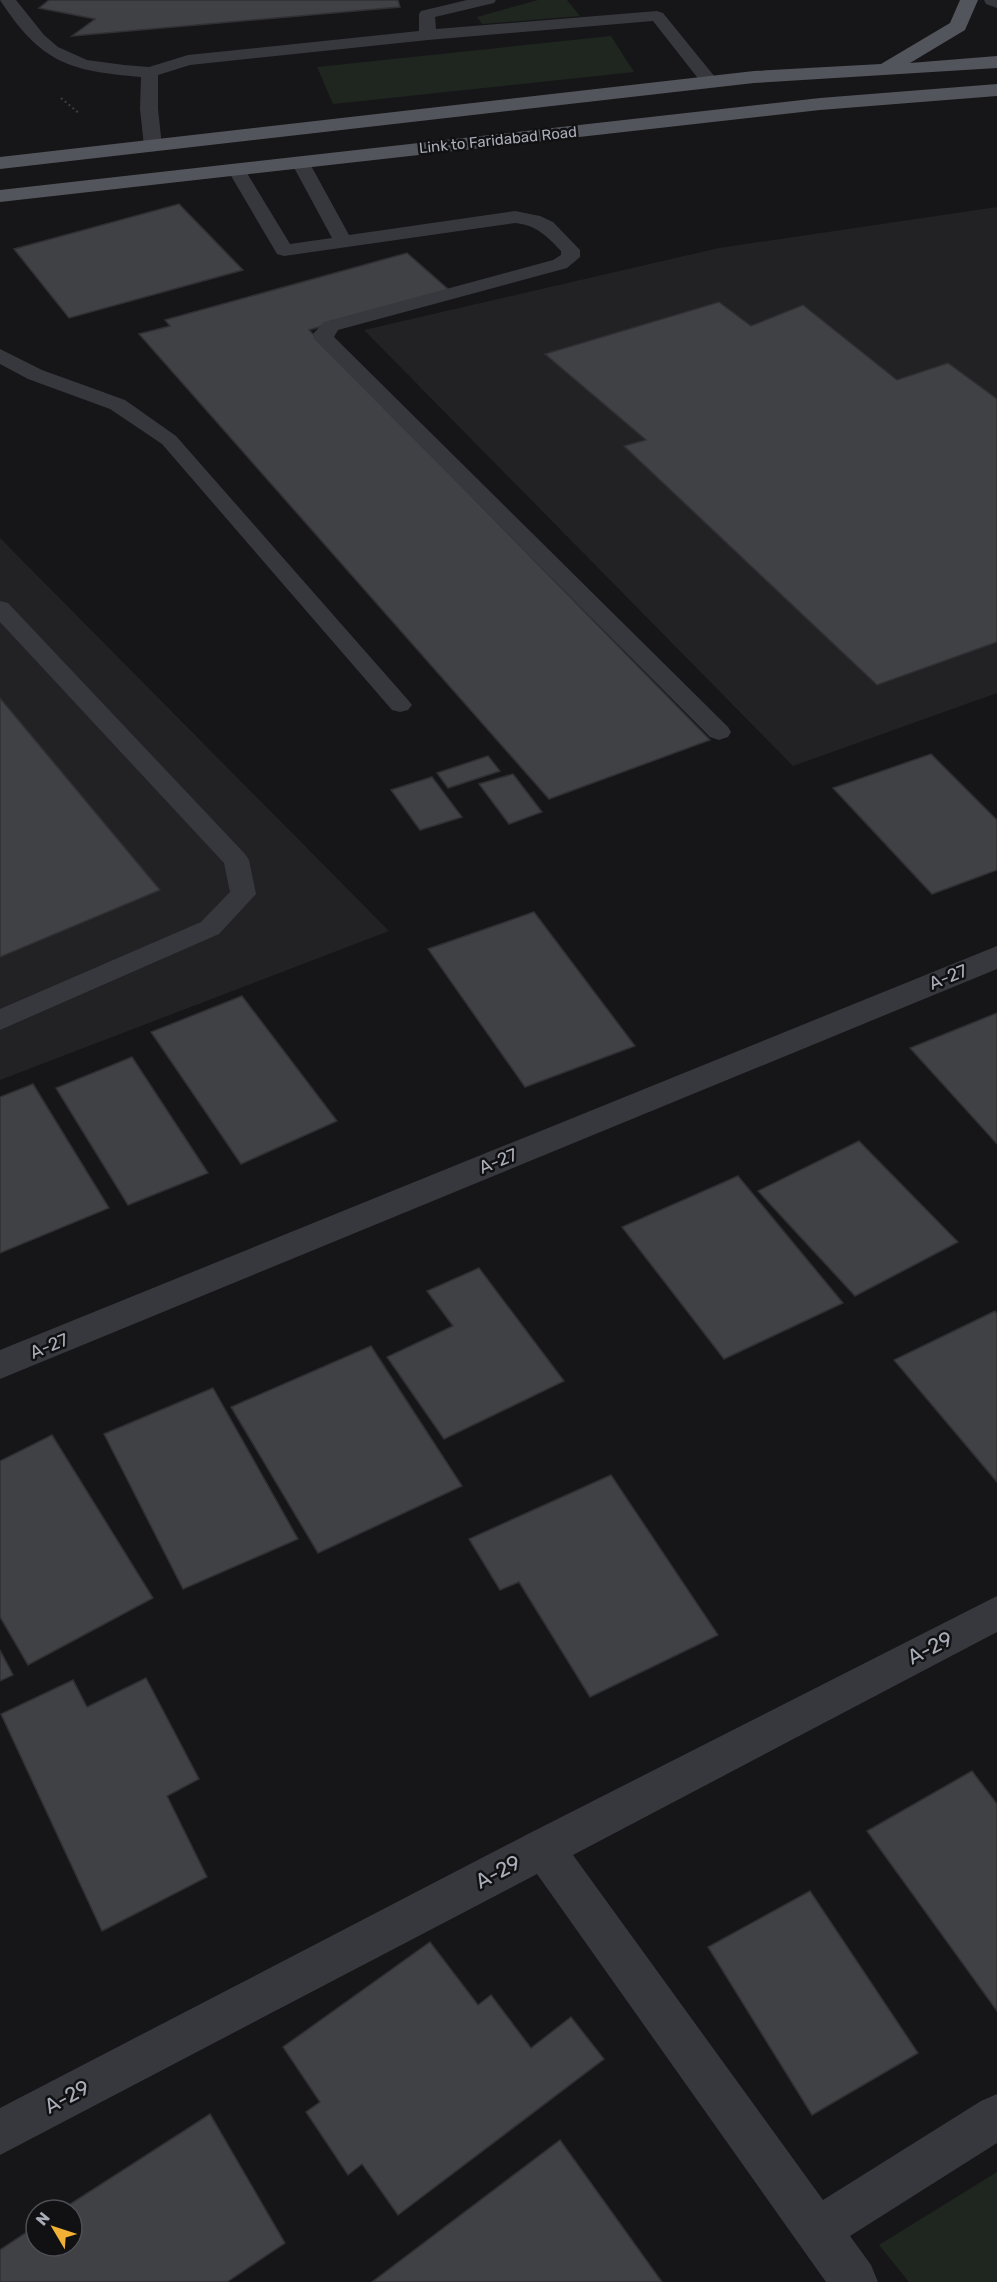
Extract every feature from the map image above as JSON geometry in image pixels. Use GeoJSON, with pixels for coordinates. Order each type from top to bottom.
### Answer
{"type":"FeatureCollection","features":[{"type":"Feature","properties":{"kind":"main road"},"geometry":{"type":"LineString","coordinates":[[885,70],[958,26],[969,0]]}},
{"type":"Feature","properties":{"kind":"main road","name":"Link to Faridabad Road"},"geometry":{"type":"LineString","coordinates":[[0,163],[754,76],[977,65],[997,62]]}},
{"type":"Feature","properties":{"kind":"main road","name":"Link to Faridabad Road"},"geometry":{"type":"LineString","coordinates":[[0,196],[808,105],[997,90]]}},
{"type":"Feature","properties":{"kind":"street","name":"A-27"},"geometry":{"type":"LineString","coordinates":[[0,1365],[997,957]]}},
{"type":"Feature","properties":{"kind":"street","name":"A-29"},"geometry":{"type":"LineString","coordinates":[[0,2132],[997,1613]]}},
{"type":"Feature","properties":{"kind":"street"},"geometry":{"type":"LineString","coordinates":[[543,1848],[854,2282]]}},
{"type":"Feature","properties":{"kind":"street"},"geometry":{"type":"LineString","coordinates":[[817,2230],[997,2116]]}},
{"type":"Feature","properties":{"kind":"lane"},"geometry":{"type":"LineString","coordinates":[[8,0],[28,30],[61,58],[93,69],[150,72],[188,60],[428,35],[657,16]]}},
{"type":"Feature","properties":{"kind":"lane"},"geometry":{"type":"LineString","coordinates":[[428,35],[427,14],[488,0]]}},
{"type":"Feature","properties":{"kind":"lane"},"geometry":{"type":"LineString","coordinates":[[635,0],[657,16],[710,82]]}},
{"type":"Feature","properties":{"kind":"lane"},"geometry":{"type":"LineString","coordinates":[[150,72],[149,109],[153,146]]}},
{"type":"Feature","properties":{"kind":"lane"},"geometry":{"type":"LineString","coordinates":[[300,162],[344,241]]}},
{"type":"Feature","properties":{"kind":"lane"},"geometry":{"type":"LineString","coordinates":[[236,170],[284,250],[515,217],[533,218],[545,223],[571,249],[570,257],[560,264],[331,326],[323,334],[324,339],[719,732]]}},
{"type":"Feature","properties":{"kind":"lane"},"geometry":{"type":"LineString","coordinates":[[0,355],[50,382],[99,396],[140,417],[168,440],[400,705]]}},
{"type":"Feature","properties":{"kind":"lane"},"geometry":{"type":"LineString","coordinates":[[0,608],[236,860],[243,894],[210,928],[0,1020]]}},
{"type":"Feature","properties":{"kind":"shaded area"},"geometry":{"type":"Polygon","coordinates":[[[538,0],[567,0],[580,16],[482,24],[477,17],[538,0]]]}},
{"type":"Feature","properties":{"kind":"shaded area"},"geometry":{"type":"Polygon","coordinates":[[[611,36],[634,72],[333,104],[317,67],[611,36]]]}},
{"type":"Feature","properties":{"kind":"shaded area"},"geometry":{"type":"Polygon","coordinates":[[[997,207],[997,693],[793,766],[364,330],[719,248],[997,207]]]}},
{"type":"Feature","properties":{"kind":"shaded area"},"geometry":{"type":"Polygon","coordinates":[[[0,538],[389,931],[0,1080],[0,538]]]}},
{"type":"Feature","properties":{"kind":"shaded area"},"geometry":{"type":"Polygon","coordinates":[[[997,2172],[997,2282],[909,2282],[879,2245],[997,2172]]]}},
{"type":"Feature","properties":{"kind":"building"},"geometry":{"type":"Polygon","coordinates":[[[49,0],[398,0],[400,7],[72,36],[95,19],[39,8],[49,0]]]}},
{"type":"Feature","properties":{"kind":"building"},"geometry":{"type":"Polygon","coordinates":[[[179,204],[243,270],[69,318],[14,249],[179,204]]]}},
{"type":"Feature","properties":{"kind":"building"},"geometry":{"type":"Polygon","coordinates":[[[407,253],[449,290],[309,330],[710,740],[549,799],[139,334],[170,326],[165,320],[407,253]]]}},
{"type":"Feature","properties":{"kind":"building"},"geometry":{"type":"Polygon","coordinates":[[[719,302],[751,326],[803,305],[897,380],[948,363],[997,399],[997,642],[877,685],[624,446],[646,440],[545,354],[719,302]]]}},
{"type":"Feature","properties":{"kind":"building"},"geometry":{"type":"Polygon","coordinates":[[[0,698],[160,890],[0,957],[0,698]]]}},
{"type":"Feature","properties":{"kind":"building"},"geometry":{"type":"Polygon","coordinates":[[[931,754],[997,820],[997,870],[932,894],[833,788],[931,754]]]}},
{"type":"Feature","properties":{"kind":"building"},"geometry":{"type":"Polygon","coordinates":[[[488,756],[500,771],[448,788],[437,773],[488,756]]]}},
{"type":"Feature","properties":{"kind":"building"},"geometry":{"type":"Polygon","coordinates":[[[513,774],[542,812],[509,824],[479,784],[513,774]]]}},
{"type":"Feature","properties":{"kind":"building"},"geometry":{"type":"Polygon","coordinates":[[[432,777],[462,817],[420,830],[391,790],[432,777]]]}},
{"type":"Feature","properties":{"kind":"building"},"geometry":{"type":"Polygon","coordinates":[[[534,912],[635,1046],[525,1087],[428,949],[534,912]]]}},
{"type":"Feature","properties":{"kind":"building"},"geometry":{"type":"Polygon","coordinates":[[[242,996],[337,1121],[241,1164],[151,1032],[242,996]]]}},
{"type":"Feature","properties":{"kind":"building"},"geometry":{"type":"Polygon","coordinates":[[[997,1013],[997,1144],[910,1048],[997,1013]]]}},
{"type":"Feature","properties":{"kind":"building"},"geometry":{"type":"Polygon","coordinates":[[[132,1057],[208,1173],[128,1205],[56,1088],[132,1057]]]}},
{"type":"Feature","properties":{"kind":"building"},"geometry":{"type":"Polygon","coordinates":[[[33,1084],[109,1208],[0,1253],[0,1097],[33,1084]]]}},
{"type":"Feature","properties":{"kind":"building"},"geometry":{"type":"Polygon","coordinates":[[[859,1141],[958,1242],[855,1296],[758,1191],[859,1141]]]}},
{"type":"Feature","properties":{"kind":"building"},"geometry":{"type":"Polygon","coordinates":[[[738,1176],[843,1303],[724,1359],[622,1227],[738,1176]]]}},
{"type":"Feature","properties":{"kind":"building"},"geometry":{"type":"Polygon","coordinates":[[[479,1268],[564,1381],[444,1439],[387,1357],[453,1326],[427,1291],[479,1268]]]}},
{"type":"Feature","properties":{"kind":"building"},"geometry":{"type":"Polygon","coordinates":[[[995,1311],[997,1314],[997,1482],[894,1360],[995,1311]]]}},
{"type":"Feature","properties":{"kind":"building"},"geometry":{"type":"Polygon","coordinates":[[[371,1346],[462,1486],[318,1553],[231,1407],[371,1346]]]}},
{"type":"Feature","properties":{"kind":"building"},"geometry":{"type":"Polygon","coordinates":[[[213,1388],[298,1539],[183,1589],[104,1434],[213,1388]]]}},
{"type":"Feature","properties":{"kind":"building"},"geometry":{"type":"Polygon","coordinates":[[[52,1435],[153,1598],[28,1665],[0,1617],[0,1461],[52,1435]]]}},
{"type":"Feature","properties":{"kind":"building"},"geometry":{"type":"Polygon","coordinates":[[[611,1475],[718,1635],[590,1697],[519,1582],[500,1590],[469,1539],[611,1475]]]}},
{"type":"Feature","properties":{"kind":"building"},"geometry":{"type":"Polygon","coordinates":[[[0,1650],[13,1675],[0,1681],[0,1650]]]}},
{"type":"Feature","properties":{"kind":"building"},"geometry":{"type":"Polygon","coordinates":[[[146,1678],[199,1779],[167,1796],[207,1877],[102,1931],[1,1714],[73,1680],[87,1707],[146,1678]]]}},
{"type":"Feature","properties":{"kind":"building"},"geometry":{"type":"Polygon","coordinates":[[[972,1771],[997,1804],[997,2011],[867,1831],[972,1771]]]}},
{"type":"Feature","properties":{"kind":"building"},"geometry":{"type":"Polygon","coordinates":[[[810,1891],[918,2053],[812,2115],[708,1947],[810,1891]]]}},
{"type":"Feature","properties":{"kind":"building"},"geometry":{"type":"Polygon","coordinates":[[[430,1942],[478,2005],[491,1995],[531,2048],[571,2017],[604,2059],[398,2215],[362,2164],[348,2175],[306,2112],[320,2102],[283,2047],[430,1942]]]}},
{"type":"Feature","properties":{"kind":"building"},"geometry":{"type":"Polygon","coordinates":[[[210,2114],[285,2243],[227,2282],[0,2282],[0,2250],[24,2234],[24,2258],[84,2258],[84,2198],[80,2198],[210,2114]]]}},
{"type":"Feature","properties":{"kind":"building"},"geometry":{"type":"Polygon","coordinates":[[[560,2140],[662,2282],[372,2282],[560,2140]]]}}]}
